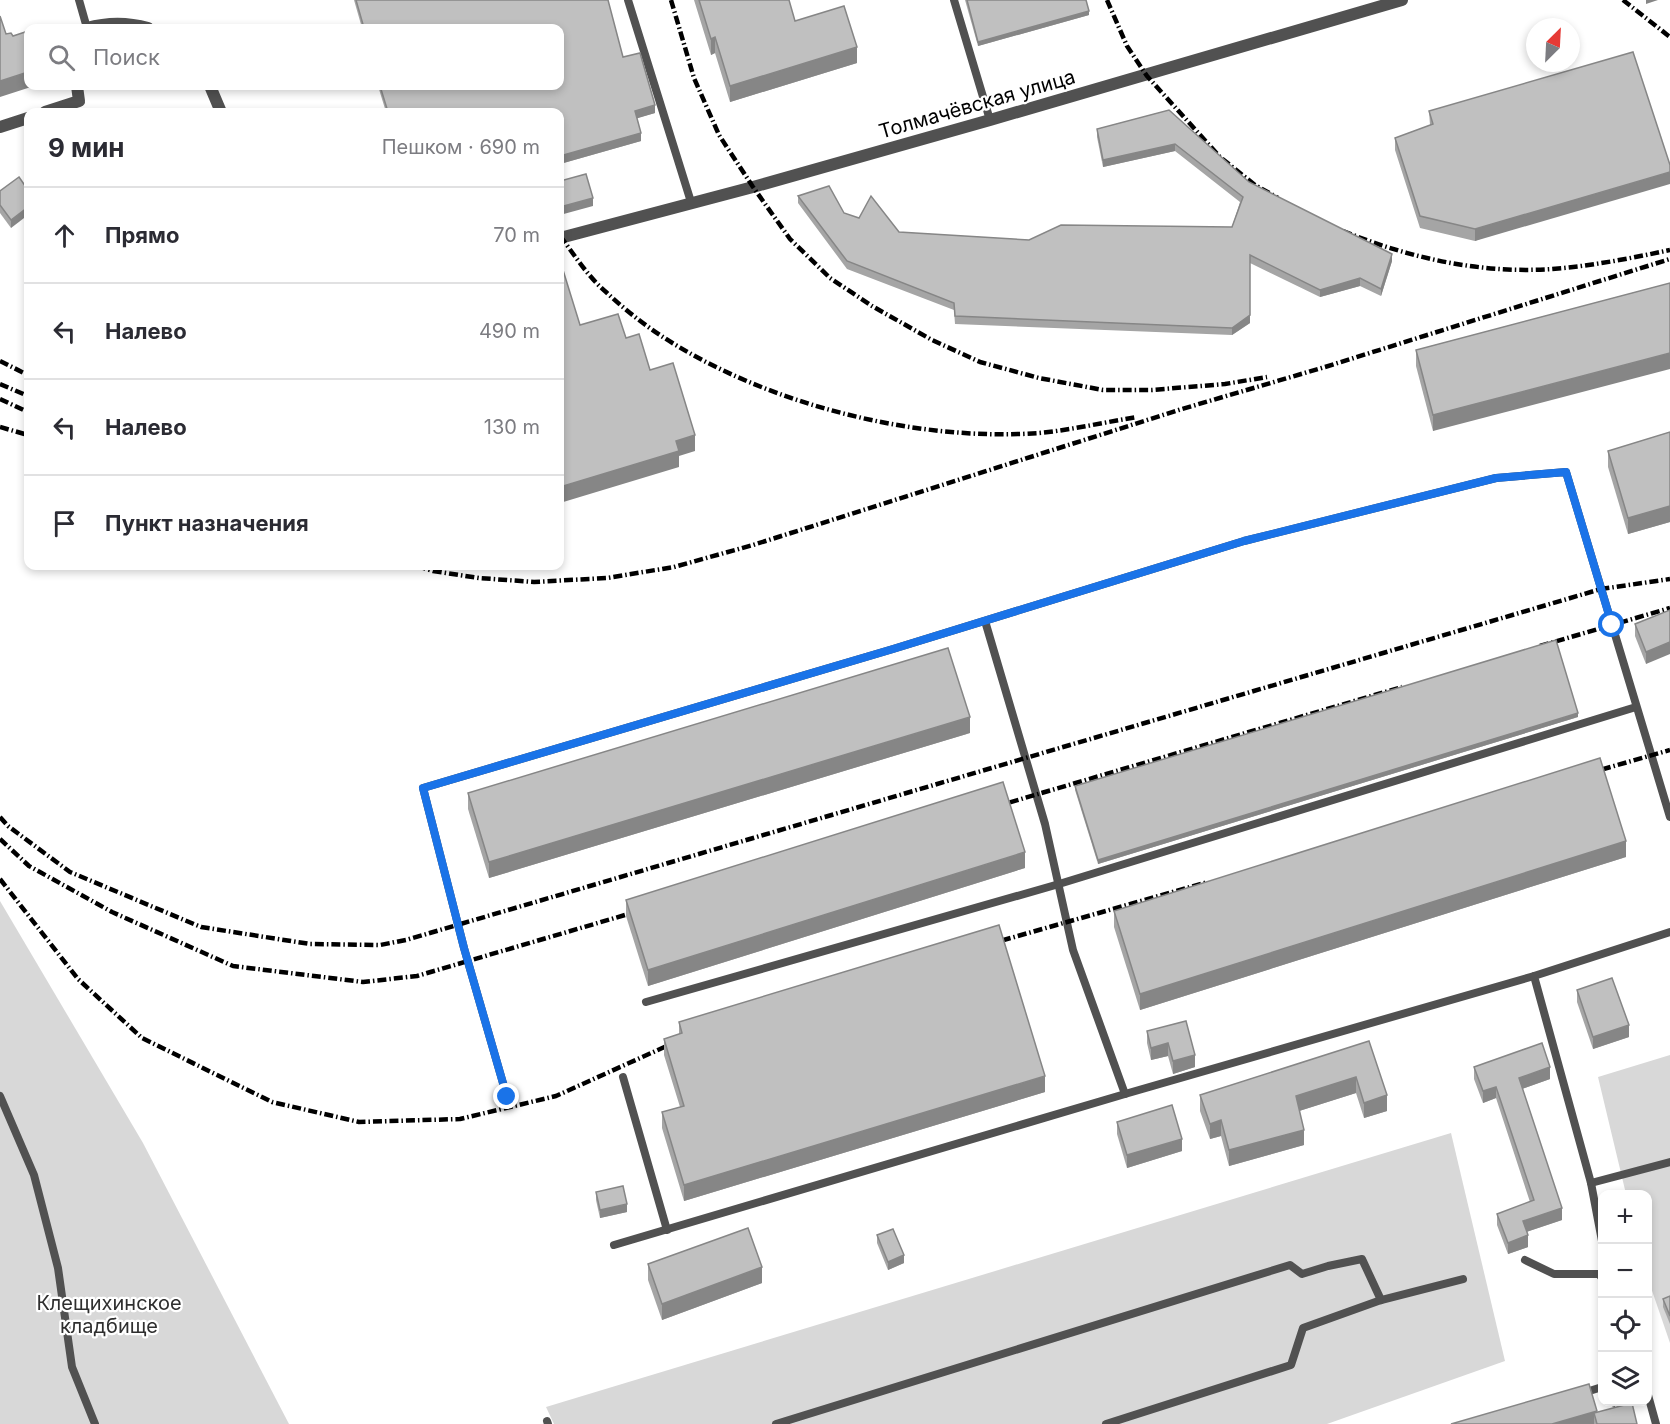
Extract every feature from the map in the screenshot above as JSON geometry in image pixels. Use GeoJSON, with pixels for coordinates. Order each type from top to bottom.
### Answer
{"type":"FeatureCollection","features":[{"type":"Feature","properties":{"kind":"street","name":"Толмачёвская улица"},"geometry":{"type":"LineString","coordinates":[[564,237],[753,187],[1402,0]]}},
{"type":"Feature","properties":{"kind":"street"},"geometry":{"type":"LineString","coordinates":[[102,24],[134,24]]}},
{"type":"Feature","properties":{"kind":"street"},"geometry":{"type":"LineString","coordinates":[[57,108],[79,101],[78,90]]}},
{"type":"Feature","properties":{"kind":"street"},"geometry":{"type":"LineString","coordinates":[[212,90],[219,108]]}},
{"type":"Feature","properties":{"kind":"street"},"geometry":{"type":"LineString","coordinates":[[0,127],[24,119]]}},
{"type":"Feature","properties":{"kind":"lane"},"geometry":{"type":"LineString","coordinates":[[79,0],[86,24]]}},
{"type":"Feature","properties":{"kind":"lane"},"geometry":{"type":"LineString","coordinates":[[628,0],[691,202]]}},
{"type":"Feature","properties":{"kind":"lane"},"geometry":{"type":"LineString","coordinates":[[954,0],[990,120]]}},
{"type":"Feature","properties":{"kind":"lane"},"geometry":{"type":"LineString","coordinates":[[507,1097],[464,948],[423,788],[986,621],[1244,541],[1496,478],[1566,472],[1670,817]]}},
{"type":"Feature","properties":{"kind":"lane"},"geometry":{"type":"LineString","coordinates":[[986,621],[1045,824],[1073,950],[1125,1094]]}},
{"type":"Feature","properties":{"kind":"lane"},"geometry":{"type":"LineString","coordinates":[[646,1002],[1059,884],[1636,707]]}},
{"type":"Feature","properties":{"kind":"lane"},"geometry":{"type":"LineString","coordinates":[[614,1245],[1534,976],[1670,932]]}},
{"type":"Feature","properties":{"kind":"lane"},"geometry":{"type":"LineString","coordinates":[[1534,976],[1592,1183],[1598,1218]]}},
{"type":"Feature","properties":{"kind":"lane"},"geometry":{"type":"LineString","coordinates":[[623,1077],[668,1230]]}},
{"type":"Feature","properties":{"kind":"lane"},"geometry":{"type":"LineString","coordinates":[[0,1096],[34,1176],[58,1268],[72,1368],[95,1424]]}},
{"type":"Feature","properties":{"kind":"lane"},"geometry":{"type":"LineString","coordinates":[[1592,1183],[1670,1162]]}},
{"type":"Feature","properties":{"kind":"lane"},"geometry":{"type":"LineString","coordinates":[[776,1424],[1290,1265],[1302,1274],[1362,1259],[1381,1300]]}},
{"type":"Feature","properties":{"kind":"lane"},"geometry":{"type":"LineString","coordinates":[[1525,1260],[1554,1274],[1598,1274]]}},
{"type":"Feature","properties":{"kind":"lane"},"geometry":{"type":"LineString","coordinates":[[1106,1424],[1291,1365],[1303,1328],[1381,1300],[1462,1279]]}},
{"type":"Feature","properties":{"kind":"lane"},"geometry":{"type":"LineString","coordinates":[[1570,1397],[1598,1389]]}},
{"type":"Feature","properties":{"kind":"lane"},"geometry":{"type":"LineString","coordinates":[[1650,1406],[1656,1424]]}},
{"type":"Feature","properties":{"kind":"path"},"geometry":{"type":"LineString","coordinates":[[1610,1416],[1613,1406]]}},
{"type":"Feature","properties":{"kind":"green space","name":"Клещихинское кладбище"},"geometry":{"type":"Polygon","coordinates":[[[0,901],[143,1143],[289,1424],[0,1424],[0,901]]]}},
{"type":"Feature","properties":{"kind":"green space"},"geometry":{"type":"Polygon","coordinates":[[[1670,1055],[1670,1343],[1652,1291],[1652,1190],[1625,1190],[1598,1077],[1670,1055]]]}},
{"type":"Feature","properties":{"kind":"green space"},"geometry":{"type":"Polygon","coordinates":[[[1451,1133],[1505,1361],[1327,1424],[554,1424],[546,1407],[1451,1133]]]}},
{"type":"Feature","properties":{"kind":"building"},"geometry":{"type":"Polygon","coordinates":[[[356,0],[608,0],[623,57],[640,53],[655,105],[635,111],[641,133],[564,155],[564,108],[387,108],[381,90],[564,90],[564,24],[363,24],[356,0]]]}},
{"type":"Feature","properties":{"kind":"building"},"geometry":{"type":"Polygon","coordinates":[[[699,0],[789,0],[795,21],[844,6],[857,47],[730,86],[715,37],[711,39],[699,0]]]}},
{"type":"Feature","properties":{"kind":"building"},"geometry":{"type":"Polygon","coordinates":[[[967,0],[1086,0],[1089,11],[978,42],[967,0]]]}},
{"type":"Feature","properties":{"kind":"building"},"geometry":{"type":"Polygon","coordinates":[[[0,16],[6,34],[11,33],[13,36],[24,32],[24,73],[0,81],[0,16]]]}},
{"type":"Feature","properties":{"kind":"building"},"geometry":{"type":"Polygon","coordinates":[[[1633,52],[1670,165],[1670,172],[1475,229],[1420,216],[1395,138],[1433,124],[1429,111],[1564,72],[1580,72],[1580,67],[1633,52]]]}},
{"type":"Feature","properties":{"kind":"building"},"geometry":{"type":"Polygon","coordinates":[[[1169,110],[1249,182],[1392,254],[1381,289],[1360,278],[1320,290],[1250,255],[1250,315],[1232,328],[955,316],[954,303],[847,261],[798,196],[829,186],[844,213],[859,218],[871,196],[899,232],[1029,240],[1061,225],[1232,227],[1243,197],[1175,144],[1103,160],[1097,129],[1169,110]]]}},
{"type":"Feature","properties":{"kind":"building"},"geometry":{"type":"Polygon","coordinates":[[[586,174],[593,198],[564,206],[564,180],[586,174]]]}},
{"type":"Feature","properties":{"kind":"building"},"geometry":{"type":"Polygon","coordinates":[[[19,177],[24,184],[24,210],[11,220],[0,205],[0,191],[19,177]]]}},
{"type":"Feature","properties":{"kind":"building"},"geometry":{"type":"Polygon","coordinates":[[[564,273],[580,325],[618,314],[626,338],[639,334],[650,370],[673,363],[695,435],[676,441],[679,451],[564,486],[564,273]]]}},
{"type":"Feature","properties":{"kind":"building"},"geometry":{"type":"Polygon","coordinates":[[[1670,283],[1670,353],[1433,415],[1416,350],[1670,283]]]}},
{"type":"Feature","properties":{"kind":"building"},"geometry":{"type":"Polygon","coordinates":[[[1670,432],[1670,506],[1628,518],[1608,451],[1670,432]]]}},
{"type":"Feature","properties":{"kind":"building"},"geometry":{"type":"Polygon","coordinates":[[[1670,610],[1670,642],[1646,652],[1635,624],[1670,610]]]}},
{"type":"Feature","properties":{"kind":"building"},"geometry":{"type":"Polygon","coordinates":[[[1556,640],[1578,713],[1098,860],[1075,786],[1556,640]]]}},
{"type":"Feature","properties":{"kind":"building"},"geometry":{"type":"Polygon","coordinates":[[[948,648],[970,717],[489,862],[468,793],[948,648]]]}},
{"type":"Feature","properties":{"kind":"building"},"geometry":{"type":"Polygon","coordinates":[[[1600,758],[1626,841],[1140,994],[1114,911],[1600,758]]]}},
{"type":"Feature","properties":{"kind":"building"},"geometry":{"type":"Polygon","coordinates":[[[1003,782],[1025,852],[648,970],[626,900],[1003,782]]]}},
{"type":"Feature","properties":{"kind":"building"},"geometry":{"type":"Polygon","coordinates":[[[999,925],[1045,1076],[684,1185],[662,1112],[684,1106],[664,1039],[682,1033],[679,1022],[999,925]]]}},
{"type":"Feature","properties":{"kind":"building"},"geometry":{"type":"Polygon","coordinates":[[[1612,978],[1629,1025],[1593,1037],[1577,990],[1612,978]]]}},
{"type":"Feature","properties":{"kind":"building"},"geometry":{"type":"Polygon","coordinates":[[[1186,1021],[1195,1055],[1173,1061],[1168,1043],[1151,1048],[1147,1031],[1186,1021]]]}},
{"type":"Feature","properties":{"kind":"building"},"geometry":{"type":"Polygon","coordinates":[[[1369,1041],[1387,1095],[1364,1103],[1356,1077],[1296,1096],[1304,1130],[1229,1150],[1221,1120],[1210,1124],[1200,1095],[1369,1041]]]}},
{"type":"Feature","properties":{"kind":"building"},"geometry":{"type":"Polygon","coordinates":[[[1542,1043],[1550,1067],[1519,1078],[1562,1208],[1523,1221],[1528,1235],[1508,1243],[1497,1214],[1534,1200],[1496,1087],[1483,1091],[1474,1067],[1542,1043]]]}},
{"type":"Feature","properties":{"kind":"building"},"geometry":{"type":"Polygon","coordinates":[[[1172,1105],[1182,1139],[1127,1155],[1117,1122],[1172,1105]]]}},
{"type":"Feature","properties":{"kind":"building"},"geometry":{"type":"Polygon","coordinates":[[[623,1186],[627,1204],[600,1210],[596,1192],[623,1186]]]}},
{"type":"Feature","properties":{"kind":"building"},"geometry":{"type":"Polygon","coordinates":[[[748,1228],[762,1267],[662,1304],[648,1264],[748,1228]]]}},
{"type":"Feature","properties":{"kind":"building"},"geometry":{"type":"Polygon","coordinates":[[[893,1229],[904,1255],[888,1262],[877,1235],[893,1229]]]}},
{"type":"Feature","properties":{"kind":"building"},"geometry":{"type":"Polygon","coordinates":[[[1670,1296],[1670,1316],[1663,1299],[1670,1296]]]}},
{"type":"Feature","properties":{"kind":"building"},"geometry":{"type":"Polygon","coordinates":[[[1589,1384],[1597,1411],[1552,1424],[1451,1424],[1589,1384]]]}},
{"type":"Feature","properties":{"kind":"building"},"geometry":{"type":"Polygon","coordinates":[[[1621,1406],[1633,1406],[1637,1424],[1597,1424],[1594,1413],[1621,1406]]]}},
{"type":"Feature","properties":{"kind":"railway"},"geometry":{"type":"LineString","coordinates":[[671,0],[694,78],[719,135],[753,187],[790,239],[830,278],[872,306],[932,340],[980,362],[1039,378],[1103,390],[1152,390],[1225,384],[1267,377]]}},
{"type":"Feature","properties":{"kind":"railway"},"geometry":{"type":"LineString","coordinates":[[1107,0],[1127,46],[1147,76],[1220,157],[1255,185],[1278,198]]}},
{"type":"Feature","properties":{"kind":"railway"},"geometry":{"type":"LineString","coordinates":[[1623,0],[1670,37]]}},
{"type":"Feature","properties":{"kind":"railway"},"geometry":{"type":"LineString","coordinates":[[1343,231],[1419,256],[1499,269],[1567,268],[1670,250]]}},
{"type":"Feature","properties":{"kind":"railway"},"geometry":{"type":"LineString","coordinates":[[564,241],[599,286],[626,310],[663,337],[704,361],[748,382],[795,399],[844,414],[893,424],[943,431],[992,434],[1051,432],[1137,417]]}},
{"type":"Feature","properties":{"kind":"railway"},"geometry":{"type":"LineString","coordinates":[[430,570],[479,578],[534,582],[607,578],[674,567],[753,545],[1182,409],[1325,367],[1670,259]]}},
{"type":"Feature","properties":{"kind":"railway"},"geometry":{"type":"LineString","coordinates":[[0,361],[24,373]]}},
{"type":"Feature","properties":{"kind":"railway"},"geometry":{"type":"LineString","coordinates":[[0,384],[24,394]]}},
{"type":"Feature","properties":{"kind":"railway"},"geometry":{"type":"LineString","coordinates":[[0,399],[24,410]]}},
{"type":"Feature","properties":{"kind":"railway"},"geometry":{"type":"LineString","coordinates":[[0,427],[24,434]]}},
{"type":"Feature","properties":{"kind":"railway"},"geometry":{"type":"LineString","coordinates":[[0,817],[8,826],[70,872],[201,927],[310,944],[380,945],[406,940],[1601,589],[1670,579]]}},
{"type":"Feature","properties":{"kind":"railway"},"geometry":{"type":"LineString","coordinates":[[1540,646],[1670,608]]}},
{"type":"Feature","properties":{"kind":"railway"},"geometry":{"type":"LineString","coordinates":[[994,807],[1402,687]]}},
{"type":"Feature","properties":{"kind":"railway"},"geometry":{"type":"LineString","coordinates":[[1586,774],[1670,750]]}},
{"type":"Feature","properties":{"kind":"railway"},"geometry":{"type":"LineString","coordinates":[[0,839],[29,866],[112,912],[233,966],[363,982],[417,976],[642,910]]}},
{"type":"Feature","properties":{"kind":"railway"},"geometry":{"type":"LineString","coordinates":[[0,879],[78,979],[142,1038],[272,1102],[359,1122],[460,1119],[556,1096],[680,1040]]}},
{"type":"Feature","properties":{"kind":"railway"},"geometry":{"type":"LineString","coordinates":[[986,945],[1208,882]]}},
{"type":"Feature","properties":{"kind":"route"},"geometry":{"type":"LineString","coordinates":[[507,1097],[464,948],[423,788],[893,649],[1244,541],[1496,478],[1566,472],[1612,625]]}}]}
